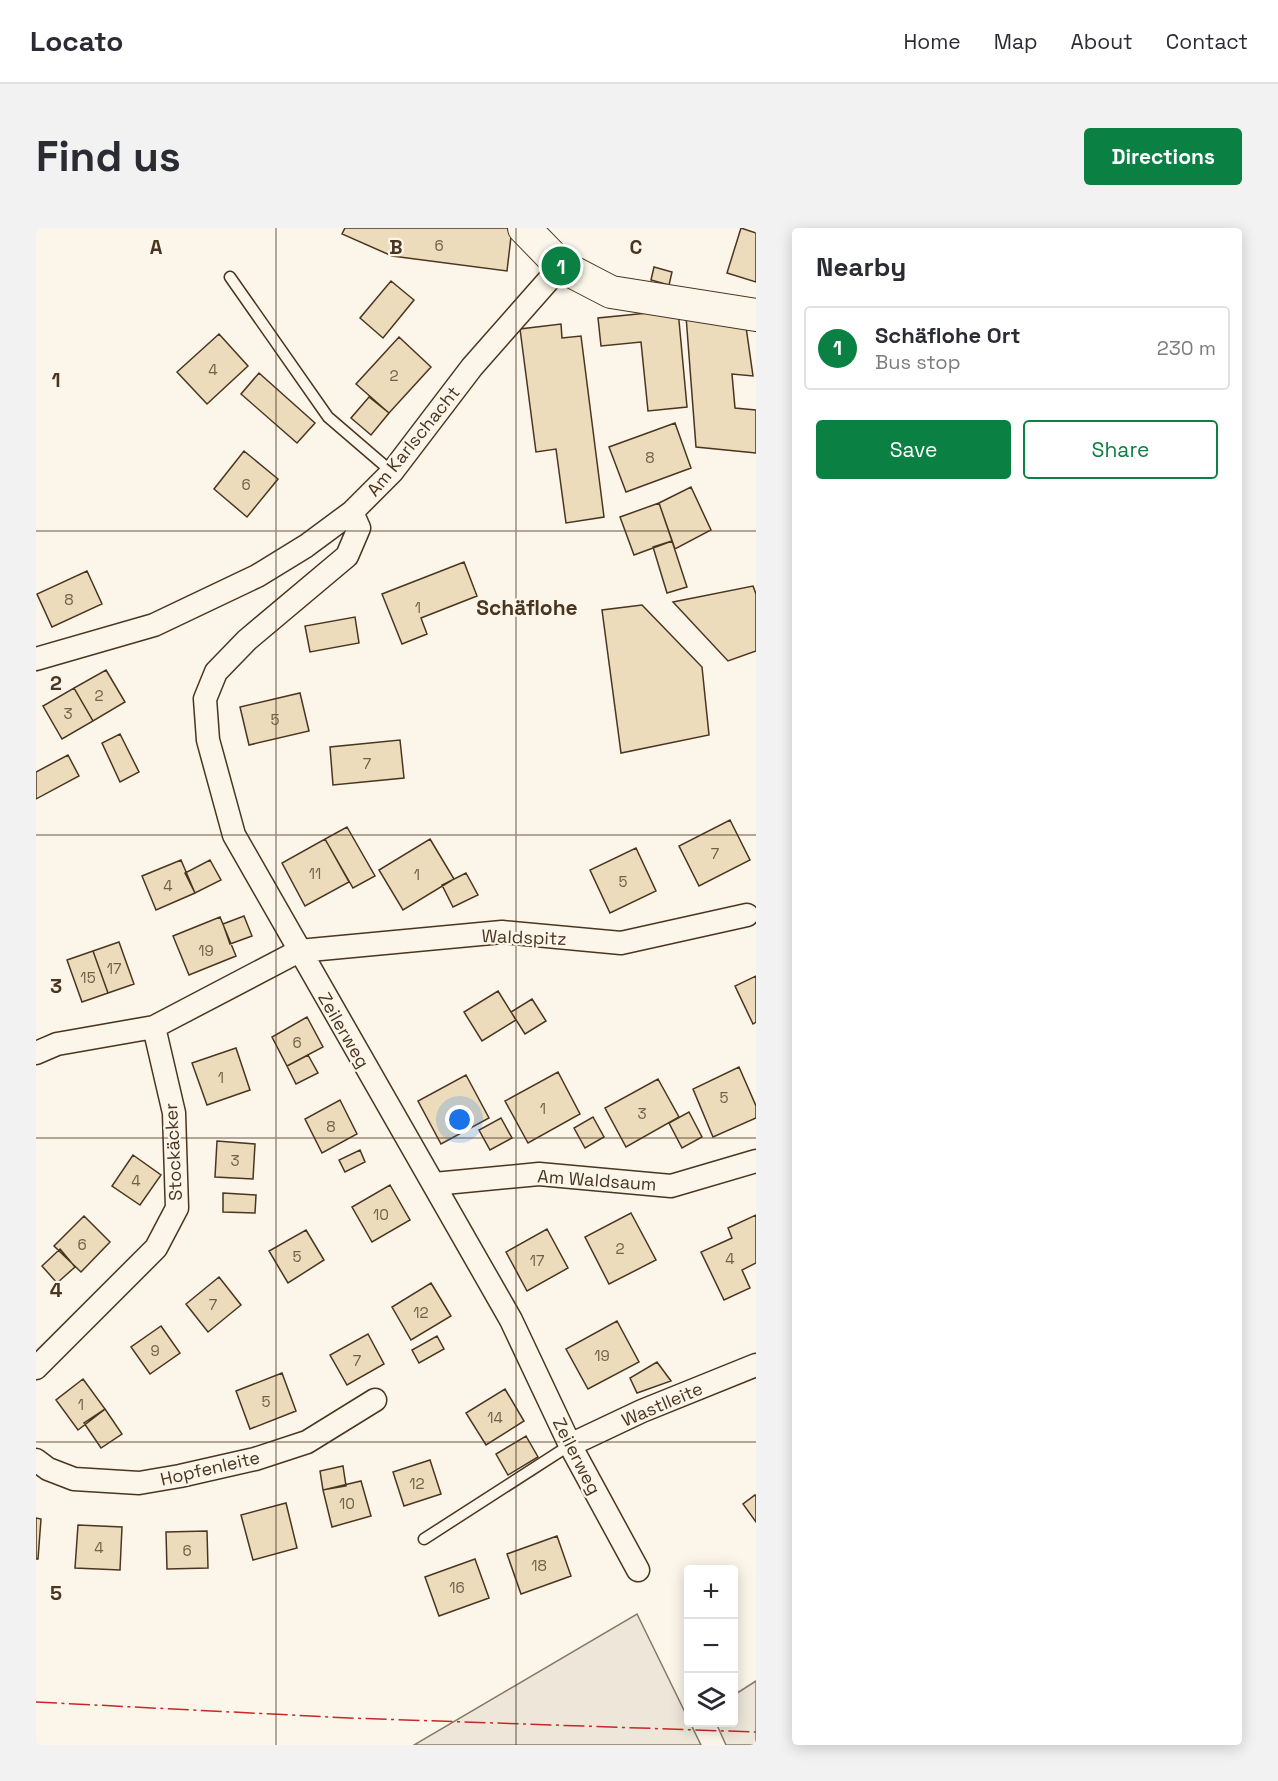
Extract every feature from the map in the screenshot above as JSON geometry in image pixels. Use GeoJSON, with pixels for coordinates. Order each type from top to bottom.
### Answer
{"type":"FeatureCollection","features":[{"type":"Feature","properties":{"kind":"street"},"geometry":{"type":"LineString","coordinates":[[524,228],[561,266],[611,292],[756,315]]}},
{"type":"Feature","properties":{"kind":"street","name":"Am Karlschacht"},"geometry":{"type":"LineString","coordinates":[[36,659],[154,625],[257,576],[306,546],[352,512],[392,472],[472,367],[561,266]]}},
{"type":"Feature","properties":{"kind":"street","name":"Zeilerweg"},"geometry":{"type":"LineString","coordinates":[[352,512],[359,528],[347,556],[239,648],[216,672],[205,699],[208,740],[234,835],[298,951],[512,1320],[570,1445],[638,1569]]}},
{"type":"Feature","properties":{"kind":"street","name":"Waldspitz"},"geometry":{"type":"LineString","coordinates":[[298,951],[502,932],[621,943],[751,913]]}},
{"type":"Feature","properties":{"kind":"street"},"geometry":{"type":"LineString","coordinates":[[36,1053],[57,1044],[154,1026],[298,951]]}},
{"type":"Feature","properties":{"kind":"street","name":"Stockäcker"},"geometry":{"type":"LineString","coordinates":[[36,1368],[156,1248],[177,1208],[174,1113],[154,1026]]}},
{"type":"Feature","properties":{"kind":"street","name":"Am Waldsaum"},"geometry":{"type":"LineString","coordinates":[[434,1184],[539,1174],[671,1185],[756,1161]]}},
{"type":"Feature","properties":{"kind":"street","name":"Wastlleite"},"geometry":{"type":"LineString","coordinates":[[570,1445],[642,1411],[756,1365]]}},
{"type":"Feature","properties":{"kind":"street","name":"Hopfenleite"},"geometry":{"type":"LineString","coordinates":[[36,1460],[48,1469],[74,1479],[139,1483],[180,1476],[255,1459],[307,1442],[375,1400]]}},
{"type":"Feature","properties":{"kind":"lane"},"geometry":{"type":"LineString","coordinates":[[230,277],[328,417],[392,472]]}},
{"type":"Feature","properties":{"kind":"lane"},"geometry":{"type":"LineString","coordinates":[[424,1539],[570,1445]]}},
{"type":"Feature","properties":{"kind":"shaded area"},"geometry":{"type":"Polygon","coordinates":[[[637,1614],[684,1710],[684,1727],[692,1727],[701,1745],[414,1745],[637,1614]]]}},
{"type":"Feature","properties":{"kind":"shaded area"},"geometry":{"type":"Polygon","coordinates":[[[756,1681],[756,1745],[726,1745],[718,1727],[738,1727],[738,1692],[756,1681]]]}},
{"type":"Feature","properties":{"kind":"building"},"geometry":{"type":"Polygon","coordinates":[[[345,228],[512,228],[507,271],[392,256],[342,234],[345,228]]]}},
{"type":"Feature","properties":{"kind":"building"},"geometry":{"type":"Polygon","coordinates":[[[741,228],[756,233],[756,282],[727,273],[741,228]]]}},
{"type":"Feature","properties":{"kind":"building"},"geometry":{"type":"Polygon","coordinates":[[[654,267],[672,272],[669,285],[651,280],[654,267]]]}},
{"type":"Feature","properties":{"kind":"building"},"geometry":{"type":"Polygon","coordinates":[[[391,281],[414,300],[383,338],[360,318],[391,281]]]}},
{"type":"Feature","properties":{"kind":"building"},"geometry":{"type":"Polygon","coordinates":[[[678,310],[687,407],[648,411],[641,342],[601,346],[598,318],[678,310]]]}},
{"type":"Feature","properties":{"kind":"building"},"geometry":{"type":"Polygon","coordinates":[[[686,316],[746,327],[753,376],[732,374],[735,408],[756,410],[756,453],[696,447],[686,316]]]}},
{"type":"Feature","properties":{"kind":"building"},"geometry":{"type":"Polygon","coordinates":[[[561,324],[562,338],[581,336],[604,517],[566,523],[556,449],[536,452],[520,329],[561,324]]]}},
{"type":"Feature","properties":{"kind":"building"},"geometry":{"type":"Polygon","coordinates":[[[219,334],[248,366],[207,404],[177,372],[219,334]]]}},
{"type":"Feature","properties":{"kind":"building"},"geometry":{"type":"Polygon","coordinates":[[[399,337],[431,367],[389,413],[356,384],[399,337]]]}},
{"type":"Feature","properties":{"kind":"building"},"geometry":{"type":"Polygon","coordinates":[[[259,373],[315,423],[297,443],[241,394],[259,373]]]}},
{"type":"Feature","properties":{"kind":"building"},"geometry":{"type":"Polygon","coordinates":[[[369,397],[389,413],[371,435],[351,418],[369,397]]]}},
{"type":"Feature","properties":{"kind":"building"},"geometry":{"type":"Polygon","coordinates":[[[675,423],[691,468],[626,492],[609,447],[675,423]]]}},
{"type":"Feature","properties":{"kind":"building"},"geometry":{"type":"Polygon","coordinates":[[[244,451],[278,479],[247,517],[214,489],[244,451]]]}},
{"type":"Feature","properties":{"kind":"building"},"geometry":{"type":"Polygon","coordinates":[[[691,487],[711,530],[675,549],[659,503],[691,487]]]}},
{"type":"Feature","properties":{"kind":"building"},"geometry":{"type":"Polygon","coordinates":[[[659,503],[672,541],[634,555],[620,517],[659,503]]]}},
{"type":"Feature","properties":{"kind":"building"},"geometry":{"type":"Polygon","coordinates":[[[672,541],[687,587],[667,593],[653,547],[672,541]]]}},
{"type":"Feature","properties":{"kind":"building"},"geometry":{"type":"Polygon","coordinates":[[[464,562],[477,596],[421,618],[427,634],[402,644],[382,594],[464,562]]]}},
{"type":"Feature","properties":{"kind":"building"},"geometry":{"type":"Polygon","coordinates":[[[87,571],[102,604],[52,627],[37,594],[87,571]]]}},
{"type":"Feature","properties":{"kind":"building"},"geometry":{"type":"Polygon","coordinates":[[[753,586],[756,594],[756,651],[728,661],[673,602],[753,586]]]}},
{"type":"Feature","properties":{"kind":"building"},"geometry":{"type":"Polygon","coordinates":[[[642,605],[702,667],[709,735],[621,753],[602,610],[642,605]]]}},
{"type":"Feature","properties":{"kind":"building"},"geometry":{"type":"Polygon","coordinates":[[[355,617],[359,643],[310,652],[305,626],[355,617]]]}},
{"type":"Feature","properties":{"kind":"building"},"geometry":{"type":"Polygon","coordinates":[[[106,670],[125,702],[93,721],[74,688],[106,670]]]}},
{"type":"Feature","properties":{"kind":"building"},"geometry":{"type":"Polygon","coordinates":[[[74,688],[93,721],[62,739],[43,706],[74,688]]]}},
{"type":"Feature","properties":{"kind":"building"},"geometry":{"type":"Polygon","coordinates":[[[300,693],[309,731],[249,745],[240,707],[300,693]]]}},
{"type":"Feature","properties":{"kind":"building"},"geometry":{"type":"Polygon","coordinates":[[[120,734],[139,772],[120,782],[102,743],[120,734]]]}},
{"type":"Feature","properties":{"kind":"building"},"geometry":{"type":"Polygon","coordinates":[[[400,740],[404,778],[333,785],[330,747],[400,740]]]}},
{"type":"Feature","properties":{"kind":"building"},"geometry":{"type":"Polygon","coordinates":[[[68,755],[79,776],[36,799],[36,772],[68,755]]]}},
{"type":"Feature","properties":{"kind":"building"},"geometry":{"type":"Polygon","coordinates":[[[730,820],[750,860],[699,886],[679,846],[730,820]]]}},
{"type":"Feature","properties":{"kind":"building"},"geometry":{"type":"Polygon","coordinates":[[[347,827],[375,876],[353,888],[325,839],[347,827]]]}},
{"type":"Feature","properties":{"kind":"building"},"geometry":{"type":"Polygon","coordinates":[[[325,839],[349,882],[305,906],[282,863],[325,839]]]}},
{"type":"Feature","properties":{"kind":"building"},"geometry":{"type":"Polygon","coordinates":[[[430,839],[454,879],[403,910],[379,870],[430,839]]]}},
{"type":"Feature","properties":{"kind":"building"},"geometry":{"type":"Polygon","coordinates":[[[636,848],[656,891],[610,913],[590,870],[636,848]]]}},
{"type":"Feature","properties":{"kind":"building"},"geometry":{"type":"Polygon","coordinates":[[[181,860],[195,893],[156,910],[142,876],[181,860]]]}},
{"type":"Feature","properties":{"kind":"building"},"geometry":{"type":"Polygon","coordinates":[[[210,860],[221,880],[195,893],[185,873],[210,860]]]}},
{"type":"Feature","properties":{"kind":"building"},"geometry":{"type":"Polygon","coordinates":[[[466,873],[478,895],[453,907],[442,885],[466,873]]]}},
{"type":"Feature","properties":{"kind":"building"},"geometry":{"type":"Polygon","coordinates":[[[244,916],[252,936],[230,944],[223,924],[244,916]]]}},
{"type":"Feature","properties":{"kind":"building"},"geometry":{"type":"Polygon","coordinates":[[[220,917],[236,956],[189,975],[173,936],[220,917]]]}},
{"type":"Feature","properties":{"kind":"building"},"geometry":{"type":"Polygon","coordinates":[[[119,942],[134,984],[108,993],[93,951],[119,942]]]}},
{"type":"Feature","properties":{"kind":"building"},"geometry":{"type":"Polygon","coordinates":[[[93,951],[108,993],[82,1002],[67,960],[93,951]]]}},
{"type":"Feature","properties":{"kind":"building"},"geometry":{"type":"Polygon","coordinates":[[[756,976],[756,1022],[753,1024],[735,986],[756,976]]]}},
{"type":"Feature","properties":{"kind":"building"},"geometry":{"type":"Polygon","coordinates":[[[498,991],[516,1020],[482,1041],[464,1012],[498,991]]]}},
{"type":"Feature","properties":{"kind":"building"},"geometry":{"type":"Polygon","coordinates":[[[532,999],[546,1021],[525,1034],[511,1012],[532,999]]]}},
{"type":"Feature","properties":{"kind":"building"},"geometry":{"type":"Polygon","coordinates":[[[307,1017],[323,1047],[287,1066],[272,1037],[307,1017]]]}},
{"type":"Feature","properties":{"kind":"building"},"geometry":{"type":"Polygon","coordinates":[[[236,1048],[250,1090],[207,1105],[192,1063],[236,1048]]]}},
{"type":"Feature","properties":{"kind":"building"},"geometry":{"type":"Polygon","coordinates":[[[308,1055],[318,1073],[296,1084],[287,1066],[308,1055]]]}},
{"type":"Feature","properties":{"kind":"building"},"geometry":{"type":"Polygon","coordinates":[[[739,1067],[756,1106],[756,1118],[713,1137],[693,1089],[739,1067]]]}},
{"type":"Feature","properties":{"kind":"building"},"geometry":{"type":"Polygon","coordinates":[[[558,1072],[580,1114],[528,1143],[505,1101],[558,1072]]]}},
{"type":"Feature","properties":{"kind":"building"},"geometry":{"type":"Polygon","coordinates":[[[466,1075],[489,1118],[441,1144],[418,1101],[466,1075]]]}},
{"type":"Feature","properties":{"kind":"building"},"geometry":{"type":"Polygon","coordinates":[[[658,1079],[679,1117],[626,1147],[605,1108],[658,1079]]]}},
{"type":"Feature","properties":{"kind":"building"},"geometry":{"type":"Polygon","coordinates":[[[340,1100],[357,1134],[322,1153],[305,1119],[340,1100]]]}},
{"type":"Feature","properties":{"kind":"building"},"geometry":{"type":"Polygon","coordinates":[[[689,1112],[702,1137],[682,1148],[669,1123],[689,1112]]]}},
{"type":"Feature","properties":{"kind":"building"},"geometry":{"type":"Polygon","coordinates":[[[593,1117],[604,1137],[585,1148],[574,1128],[593,1117]]]}},
{"type":"Feature","properties":{"kind":"building"},"geometry":{"type":"Polygon","coordinates":[[[501,1118],[512,1138],[490,1150],[479,1130],[501,1118]]]}},
{"type":"Feature","properties":{"kind":"building"},"geometry":{"type":"Polygon","coordinates":[[[217,1141],[255,1144],[253,1179],[215,1177],[217,1141]]]}},
{"type":"Feature","properties":{"kind":"building"},"geometry":{"type":"Polygon","coordinates":[[[360,1150],[365,1162],[345,1172],[339,1160],[360,1150]]]}},
{"type":"Feature","properties":{"kind":"building"},"geometry":{"type":"Polygon","coordinates":[[[133,1155],[161,1175],[140,1205],[112,1186],[133,1155]]]}},
{"type":"Feature","properties":{"kind":"building"},"geometry":{"type":"Polygon","coordinates":[[[390,1185],[410,1220],[372,1242],[352,1207],[390,1185]]]}},
{"type":"Feature","properties":{"kind":"building"},"geometry":{"type":"Polygon","coordinates":[[[223,1193],[256,1195],[255,1213],[223,1212],[223,1193]]]}},
{"type":"Feature","properties":{"kind":"building"},"geometry":{"type":"Polygon","coordinates":[[[631,1213],[656,1260],[609,1284],[585,1237],[631,1213]]]}},
{"type":"Feature","properties":{"kind":"building"},"geometry":{"type":"Polygon","coordinates":[[[756,1215],[756,1263],[742,1270],[750,1288],[724,1300],[701,1252],[732,1238],[728,1228],[756,1215]]]}},
{"type":"Feature","properties":{"kind":"building"},"geometry":{"type":"Polygon","coordinates":[[[84,1216],[110,1242],[81,1272],[54,1246],[84,1216]]]}},
{"type":"Feature","properties":{"kind":"building"},"geometry":{"type":"Polygon","coordinates":[[[547,1229],[568,1268],[527,1291],[506,1252],[547,1229]]]}},
{"type":"Feature","properties":{"kind":"building"},"geometry":{"type":"Polygon","coordinates":[[[306,1230],[324,1260],[288,1283],[269,1251],[306,1230]]]}},
{"type":"Feature","properties":{"kind":"building"},"geometry":{"type":"Polygon","coordinates":[[[60,1249],[75,1267],[57,1283],[42,1266],[60,1249]]]}},
{"type":"Feature","properties":{"kind":"building"},"geometry":{"type":"Polygon","coordinates":[[[219,1277],[241,1305],[208,1332],[186,1304],[219,1277]]]}},
{"type":"Feature","properties":{"kind":"building"},"geometry":{"type":"Polygon","coordinates":[[[431,1283],[451,1316],[411,1340],[392,1307],[431,1283]]]}},
{"type":"Feature","properties":{"kind":"building"},"geometry":{"type":"Polygon","coordinates":[[[617,1321],[639,1362],[588,1389],[566,1349],[617,1321]]]}},
{"type":"Feature","properties":{"kind":"building"},"geometry":{"type":"Polygon","coordinates":[[[161,1326],[180,1353],[150,1374],[131,1347],[161,1326]]]}},
{"type":"Feature","properties":{"kind":"building"},"geometry":{"type":"Polygon","coordinates":[[[368,1334],[384,1364],[347,1385],[330,1355],[368,1334]]]}},
{"type":"Feature","properties":{"kind":"building"},"geometry":{"type":"Polygon","coordinates":[[[437,1336],[444,1349],[419,1363],[412,1350],[437,1336]]]}},
{"type":"Feature","properties":{"kind":"building"},"geometry":{"type":"Polygon","coordinates":[[[657,1362],[671,1381],[637,1393],[630,1378],[657,1362]]]}},
{"type":"Feature","properties":{"kind":"building"},"geometry":{"type":"Polygon","coordinates":[[[282,1373],[296,1411],[250,1429],[236,1391],[282,1373]]]}},
{"type":"Feature","properties":{"kind":"building"},"geometry":{"type":"Polygon","coordinates":[[[83,1379],[105,1409],[78,1430],[56,1400],[83,1379]]]}},
{"type":"Feature","properties":{"kind":"building"},"geometry":{"type":"Polygon","coordinates":[[[505,1389],[524,1421],[486,1445],[466,1413],[505,1389]]]}},
{"type":"Feature","properties":{"kind":"building"},"geometry":{"type":"Polygon","coordinates":[[[105,1409],[122,1434],[101,1448],[84,1423],[105,1409]]]}},
{"type":"Feature","properties":{"kind":"building"},"geometry":{"type":"Polygon","coordinates":[[[526,1436],[538,1457],[508,1475],[496,1454],[526,1436]]]}},
{"type":"Feature","properties":{"kind":"building"},"geometry":{"type":"Polygon","coordinates":[[[430,1460],[441,1494],[404,1506],[393,1472],[430,1460]]]}},
{"type":"Feature","properties":{"kind":"building"},"geometry":{"type":"Polygon","coordinates":[[[343,1466],[346,1486],[323,1490],[320,1471],[343,1466]]]}},
{"type":"Feature","properties":{"kind":"building"},"geometry":{"type":"Polygon","coordinates":[[[361,1481],[371,1516],[332,1527],[323,1490],[361,1481]]]}},
{"type":"Feature","properties":{"kind":"building"},"geometry":{"type":"Polygon","coordinates":[[[755,1495],[756,1497],[756,1522],[743,1504],[755,1495]]]}},
{"type":"Feature","properties":{"kind":"building"},"geometry":{"type":"Polygon","coordinates":[[[286,1503],[297,1548],[253,1560],[241,1515],[286,1503]]]}},
{"type":"Feature","properties":{"kind":"building"},"geometry":{"type":"Polygon","coordinates":[[[36,1518],[41,1519],[38,1559],[36,1559],[36,1518]]]}},
{"type":"Feature","properties":{"kind":"building"},"geometry":{"type":"Polygon","coordinates":[[[78,1525],[122,1527],[120,1570],[75,1568],[78,1525]]]}},
{"type":"Feature","properties":{"kind":"building"},"geometry":{"type":"Polygon","coordinates":[[[207,1531],[208,1568],[167,1569],[166,1532],[207,1531]]]}},
{"type":"Feature","properties":{"kind":"building"},"geometry":{"type":"Polygon","coordinates":[[[557,1536],[571,1576],[521,1594],[507,1554],[557,1536]]]}},
{"type":"Feature","properties":{"kind":"building"},"geometry":{"type":"Polygon","coordinates":[[[475,1559],[489,1598],[439,1616],[425,1577],[475,1559]]]}},
{"type":"Feature","properties":{"kind":"power"},"geometry":{"type":"LineString","coordinates":[[36,1702],[349,1718],[756,1732]]}},
{"type":"Feature","properties":{"kind":"place","name":"Schäflohe Ort"},"geometry":{"type":"Point","coordinates":[561,266]}},
{"type":"Feature","properties":{"kind":"district","name":"Schäflohe"},"geometry":{"type":"Point","coordinates":[527,607]}}]}
